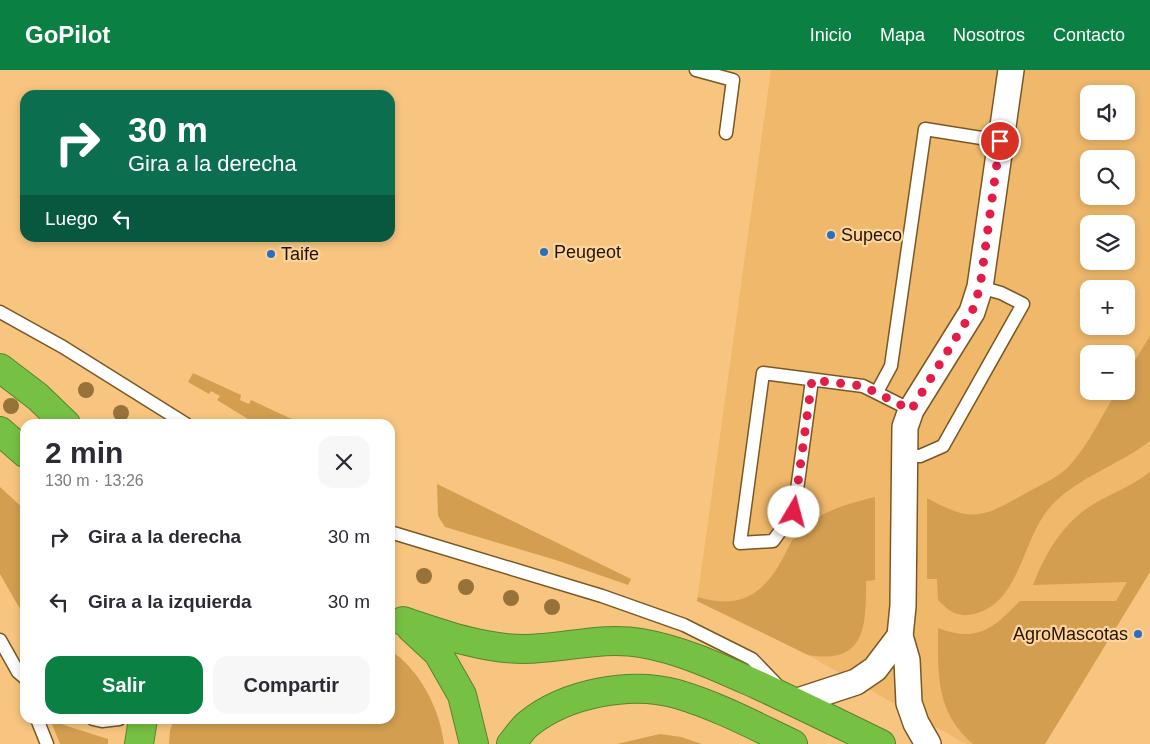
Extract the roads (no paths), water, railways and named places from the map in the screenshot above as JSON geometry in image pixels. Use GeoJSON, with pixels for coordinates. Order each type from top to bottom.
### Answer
{"type":"FeatureCollection","features":[{"type":"Feature","properties":{"kind":"highway"},"geometry":{"type":"LineString","coordinates":[[0,368],[38,397],[61,419]]}},
{"type":"Feature","properties":{"kind":"highway"},"geometry":{"type":"LineString","coordinates":[[0,431],[20,449]]}},
{"type":"Feature","properties":{"kind":"highway"},"geometry":{"type":"LineString","coordinates":[[397,618],[447,636],[515,648],[614,640],[640,642],[678,651],[795,702],[881,744]]}},
{"type":"Feature","properties":{"kind":"highway"},"geometry":{"type":"LineString","coordinates":[[397,618],[438,654],[462,695],[474,744]]}},
{"type":"Feature","properties":{"kind":"highway"},"geometry":{"type":"LineString","coordinates":[[511,744],[528,724],[567,701],[602,691],[638,689],[675,694],[710,705],[793,744]]}},
{"type":"Feature","properties":{"kind":"highway"},"geometry":{"type":"LineString","coordinates":[[140,744],[142,724]]}},
{"type":"Feature","properties":{"kind":"street"},"geometry":{"type":"LineString","coordinates":[[928,744],[916,723],[909,703],[907,660],[900,636],[903,606],[905,427],[911,410],[972,312],[980,287],[1011,70]]}},
{"type":"Feature","properties":{"kind":"street"},"geometry":{"type":"LineString","coordinates":[[795,702],[856,682],[875,670],[900,636]]}},
{"type":"Feature","properties":{"kind":"lane"},"geometry":{"type":"LineString","coordinates":[[696,70],[733,80],[726,133]]}},
{"type":"Feature","properties":{"kind":"lane"},"geometry":{"type":"LineString","coordinates":[[877,392],[891,366],[925,129],[1000,141]]}},
{"type":"Feature","properties":{"kind":"lane"},"geometry":{"type":"LineString","coordinates":[[904,456],[920,456],[943,446],[1023,304],[1000,293],[980,287]]}},
{"type":"Feature","properties":{"kind":"lane"},"geometry":{"type":"LineString","coordinates":[[0,312],[178,419]]}},
{"type":"Feature","properties":{"kind":"lane"},"geometry":{"type":"LineString","coordinates":[[812,380],[794,512],[773,541],[740,543],[763,372],[863,386],[911,410]]}},
{"type":"Feature","properties":{"kind":"lane"},"geometry":{"type":"LineString","coordinates":[[395,534],[602,596],[684,624],[752,659],[795,702]]}},
{"type":"Feature","properties":{"kind":"lane"},"geometry":{"type":"LineString","coordinates":[[0,640],[20,672]]}},
{"type":"Feature","properties":{"kind":"lane"},"geometry":{"type":"LineString","coordinates":[[39,724],[47,744]]}},
{"type":"Feature","properties":{"kind":"place","name":"Supeco"},"geometry":{"type":"Point","coordinates":[831,235]}},
{"type":"Feature","properties":{"kind":"place","name":"Peugeot"},"geometry":{"type":"Point","coordinates":[544,252]}},
{"type":"Feature","properties":{"kind":"place","name":"Taife"},"geometry":{"type":"Point","coordinates":[271,254]}},
{"type":"Feature","properties":{"kind":"place","name":"AgroMascotas"},"geometry":{"type":"Point","coordinates":[1138,634]}}]}
